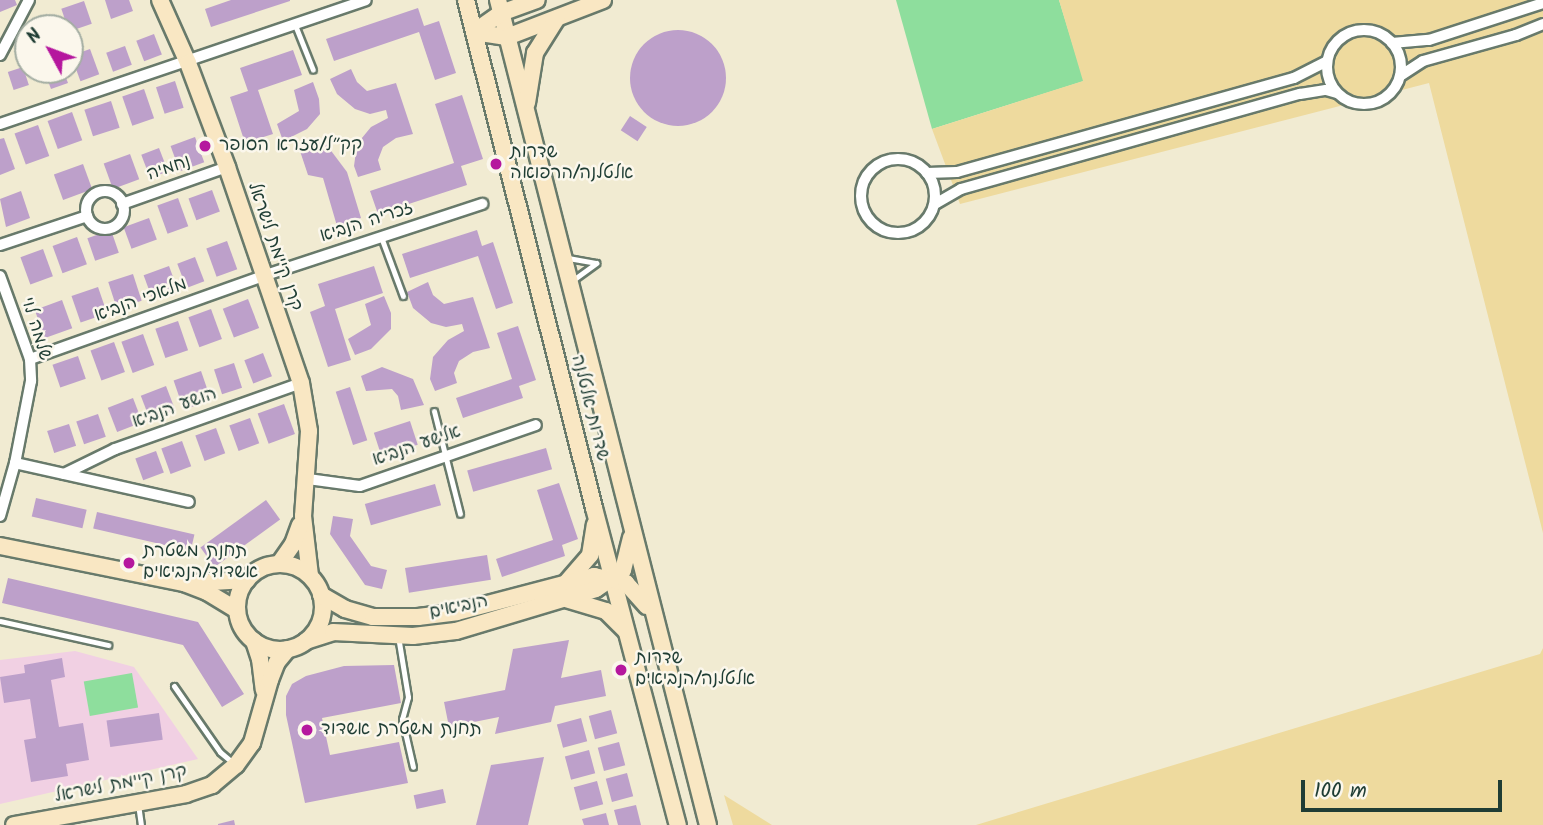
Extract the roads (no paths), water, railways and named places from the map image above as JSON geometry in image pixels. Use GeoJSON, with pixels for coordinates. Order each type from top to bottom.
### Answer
{"type":"FeatureCollection","features":[{"type":"Feature","properties":{"kind":"street","name":"קרן קיימת לישראל"},"geometry":{"type":"LineString","coordinates":[[160,0],[188,63],[301,383],[309,431],[303,516],[310,576]]}},
{"type":"Feature","properties":{"kind":"street"},"geometry":{"type":"LineString","coordinates":[[0,124],[188,63],[366,0]]}},
{"type":"Feature","properties":{"kind":"street","name":"שדרות אלטלנה"},"geometry":{"type":"LineString","coordinates":[[466,0],[594,508],[678,825]]}},
{"type":"Feature","properties":{"kind":"street"},"geometry":{"type":"LineString","coordinates":[[474,32],[499,7],[537,0]]}},
{"type":"Feature","properties":{"kind":"street"},"geometry":{"type":"LineString","coordinates":[[474,32],[507,37],[603,0]]}},
{"type":"Feature","properties":{"kind":"street"},"geometry":{"type":"LineString","coordinates":[[0,55],[32,1]]}},
{"type":"Feature","properties":{"kind":"street"},"geometry":{"type":"LineString","coordinates":[[1337,93],[1328,78],[1328,61],[1335,44],[1350,33],[1368,30],[1392,43],[1429,40],[1543,3]]}},
{"type":"Feature","properties":{"kind":"street","name":"שדרות אלטלנה"},"geometry":{"type":"LineString","coordinates":[[499,7],[708,825]]}},
{"type":"Feature","properties":{"kind":"street"},"geometry":{"type":"LineString","coordinates":[[526,111],[535,53],[557,18]]}},
{"type":"Feature","properties":{"kind":"street"},"geometry":{"type":"LineString","coordinates":[[1400,76],[1423,61],[1543,24]]}},
{"type":"Feature","properties":{"kind":"street"},"geometry":{"type":"LineString","coordinates":[[934,204],[961,188],[1300,94],[1326,90],[1355,103],[1369,104],[1392,92],[1400,76],[1400,58],[1392,43]]}},
{"type":"Feature","properties":{"kind":"street"},"geometry":{"type":"LineString","coordinates":[[927,173],[957,172],[996,162],[1294,78],[1328,61]]}},
{"type":"Feature","properties":{"kind":"street"},"geometry":{"type":"LineString","coordinates":[[897,159],[907,160],[927,173],[934,187],[934,204],[923,224],[910,232],[895,234],[876,227],[861,205],[866,178],[879,164],[897,159]]}},
{"type":"Feature","properties":{"kind":"street","name":"נחמיה"},"geometry":{"type":"LineString","coordinates":[[122,204],[226,167]]}},
{"type":"Feature","properties":{"kind":"street"},"geometry":{"type":"LineString","coordinates":[[99,193],[115,195],[122,204],[123,215],[111,228],[100,228],[87,216],[89,200],[99,193]]}},
{"type":"Feature","properties":{"kind":"street","name":"זכריה הנביא"},"geometry":{"type":"LineString","coordinates":[[263,276],[482,204]]}},
{"type":"Feature","properties":{"kind":"street"},"geometry":{"type":"LineString","coordinates":[[0,245],[87,216]]}},
{"type":"Feature","properties":{"kind":"street","name":"שלמה לוי"},"geometry":{"type":"LineString","coordinates":[[0,276],[30,359],[31,381],[15,463],[0,516]]}},
{"type":"Feature","properties":{"kind":"street","name":"מלאכי הנביא"},"geometry":{"type":"LineString","coordinates":[[30,359],[263,276]]}},
{"type":"Feature","properties":{"kind":"street","name":"הושע הנביא"},"geometry":{"type":"LineString","coordinates":[[64,474],[115,449],[301,383]]}},
{"type":"Feature","properties":{"kind":"street","name":"אלישע הנביא"},"geometry":{"type":"LineString","coordinates":[[307,479],[360,486],[536,425]]}},
{"type":"Feature","properties":{"kind":"street"},"geometry":{"type":"LineString","coordinates":[[15,463],[189,502]]}},
{"type":"Feature","properties":{"kind":"street"},"geometry":{"type":"LineString","coordinates":[[594,508],[595,529],[590,555],[564,592],[606,611],[629,636]]}},
{"type":"Feature","properties":{"kind":"street","name":"קרן קיימת לישראל"},"geometry":{"type":"LineString","coordinates":[[279,564],[293,544],[303,516]]}},
{"type":"Feature","properties":{"kind":"street"},"geometry":{"type":"LineString","coordinates":[[632,530],[626,563],[614,579],[634,589],[654,620]]}},
{"type":"Feature","properties":{"kind":"street"},"geometry":{"type":"LineString","coordinates":[[0,546],[184,583],[247,580]]}},
{"type":"Feature","properties":{"kind":"street"},"geometry":{"type":"LineString","coordinates":[[279,564],[301,569],[310,576],[321,595],[322,615],[306,641],[288,649],[276,649],[254,641],[240,622],[237,610],[241,589],[247,580],[261,569],[279,564]]}},
{"type":"Feature","properties":{"kind":"street","name":"הנביאים"},"geometry":{"type":"LineString","coordinates":[[321,595],[345,609],[385,618],[457,612],[564,592],[596,589],[614,579]]}},
{"type":"Feature","properties":{"kind":"street"},"geometry":{"type":"LineString","coordinates":[[184,583],[237,610]]}},
{"type":"Feature","properties":{"kind":"street","name":"הנביאים"},"geometry":{"type":"LineString","coordinates":[[306,641],[333,632],[398,636],[456,631],[564,592]]}},
{"type":"Feature","properties":{"kind":"street","name":"קרן קיימת לישראל"},"geometry":{"type":"LineString","coordinates":[[254,641],[260,659],[264,697]]}},
{"type":"Feature","properties":{"kind":"street","name":"קרן קיימת לישראל"},"geometry":{"type":"LineString","coordinates":[[14,825],[200,790],[224,777],[236,765],[256,734],[264,697],[277,662],[288,649]]}},
{"type":"Feature","properties":{"kind":"lane"},"geometry":{"type":"LineString","coordinates":[[295,25],[313,70]]}},
{"type":"Feature","properties":{"kind":"lane"},"geometry":{"type":"LineString","coordinates":[[381,237],[403,296]]}},
{"type":"Feature","properties":{"kind":"lane"},"geometry":{"type":"LineString","coordinates":[[562,256],[596,263],[569,284]]}},
{"type":"Feature","properties":{"kind":"lane"},"geometry":{"type":"LineString","coordinates":[[434,411],[460,514]]}},
{"type":"Feature","properties":{"kind":"lane"},"geometry":{"type":"LineString","coordinates":[[385,618],[398,636],[408,697],[402,719],[413,766]]}},
{"type":"Feature","properties":{"kind":"lane"},"geometry":{"type":"LineString","coordinates":[[0,621],[108,645]]}},
{"type":"Feature","properties":{"kind":"lane"},"geometry":{"type":"LineString","coordinates":[[174,686],[220,752],[236,765]]}},
{"type":"Feature","properties":{"kind":"lane"},"geometry":{"type":"LineString","coordinates":[[137,802],[141,825]]}},
{"type":"Feature","properties":{"kind":"place","name":"קק״ל/עזרא הסופר"},"geometry":{"type":"Point","coordinates":[205,146]}},
{"type":"Feature","properties":{"kind":"place","name":"שדרות אלטלנה/הרפואה"},"geometry":{"type":"Point","coordinates":[496,164]}},
{"type":"Feature","properties":{"kind":"place","name":"תחנת משטרת אשדוד/הנביאים"},"geometry":{"type":"Point","coordinates":[129,563]}},
{"type":"Feature","properties":{"kind":"place","name":"שדרות אלטלנה/הנביאים"},"geometry":{"type":"Point","coordinates":[621,670]}},
{"type":"Feature","properties":{"kind":"place","name":"תחנת משטרת אשדוד"},"geometry":{"type":"Point","coordinates":[307,730]}}]}
